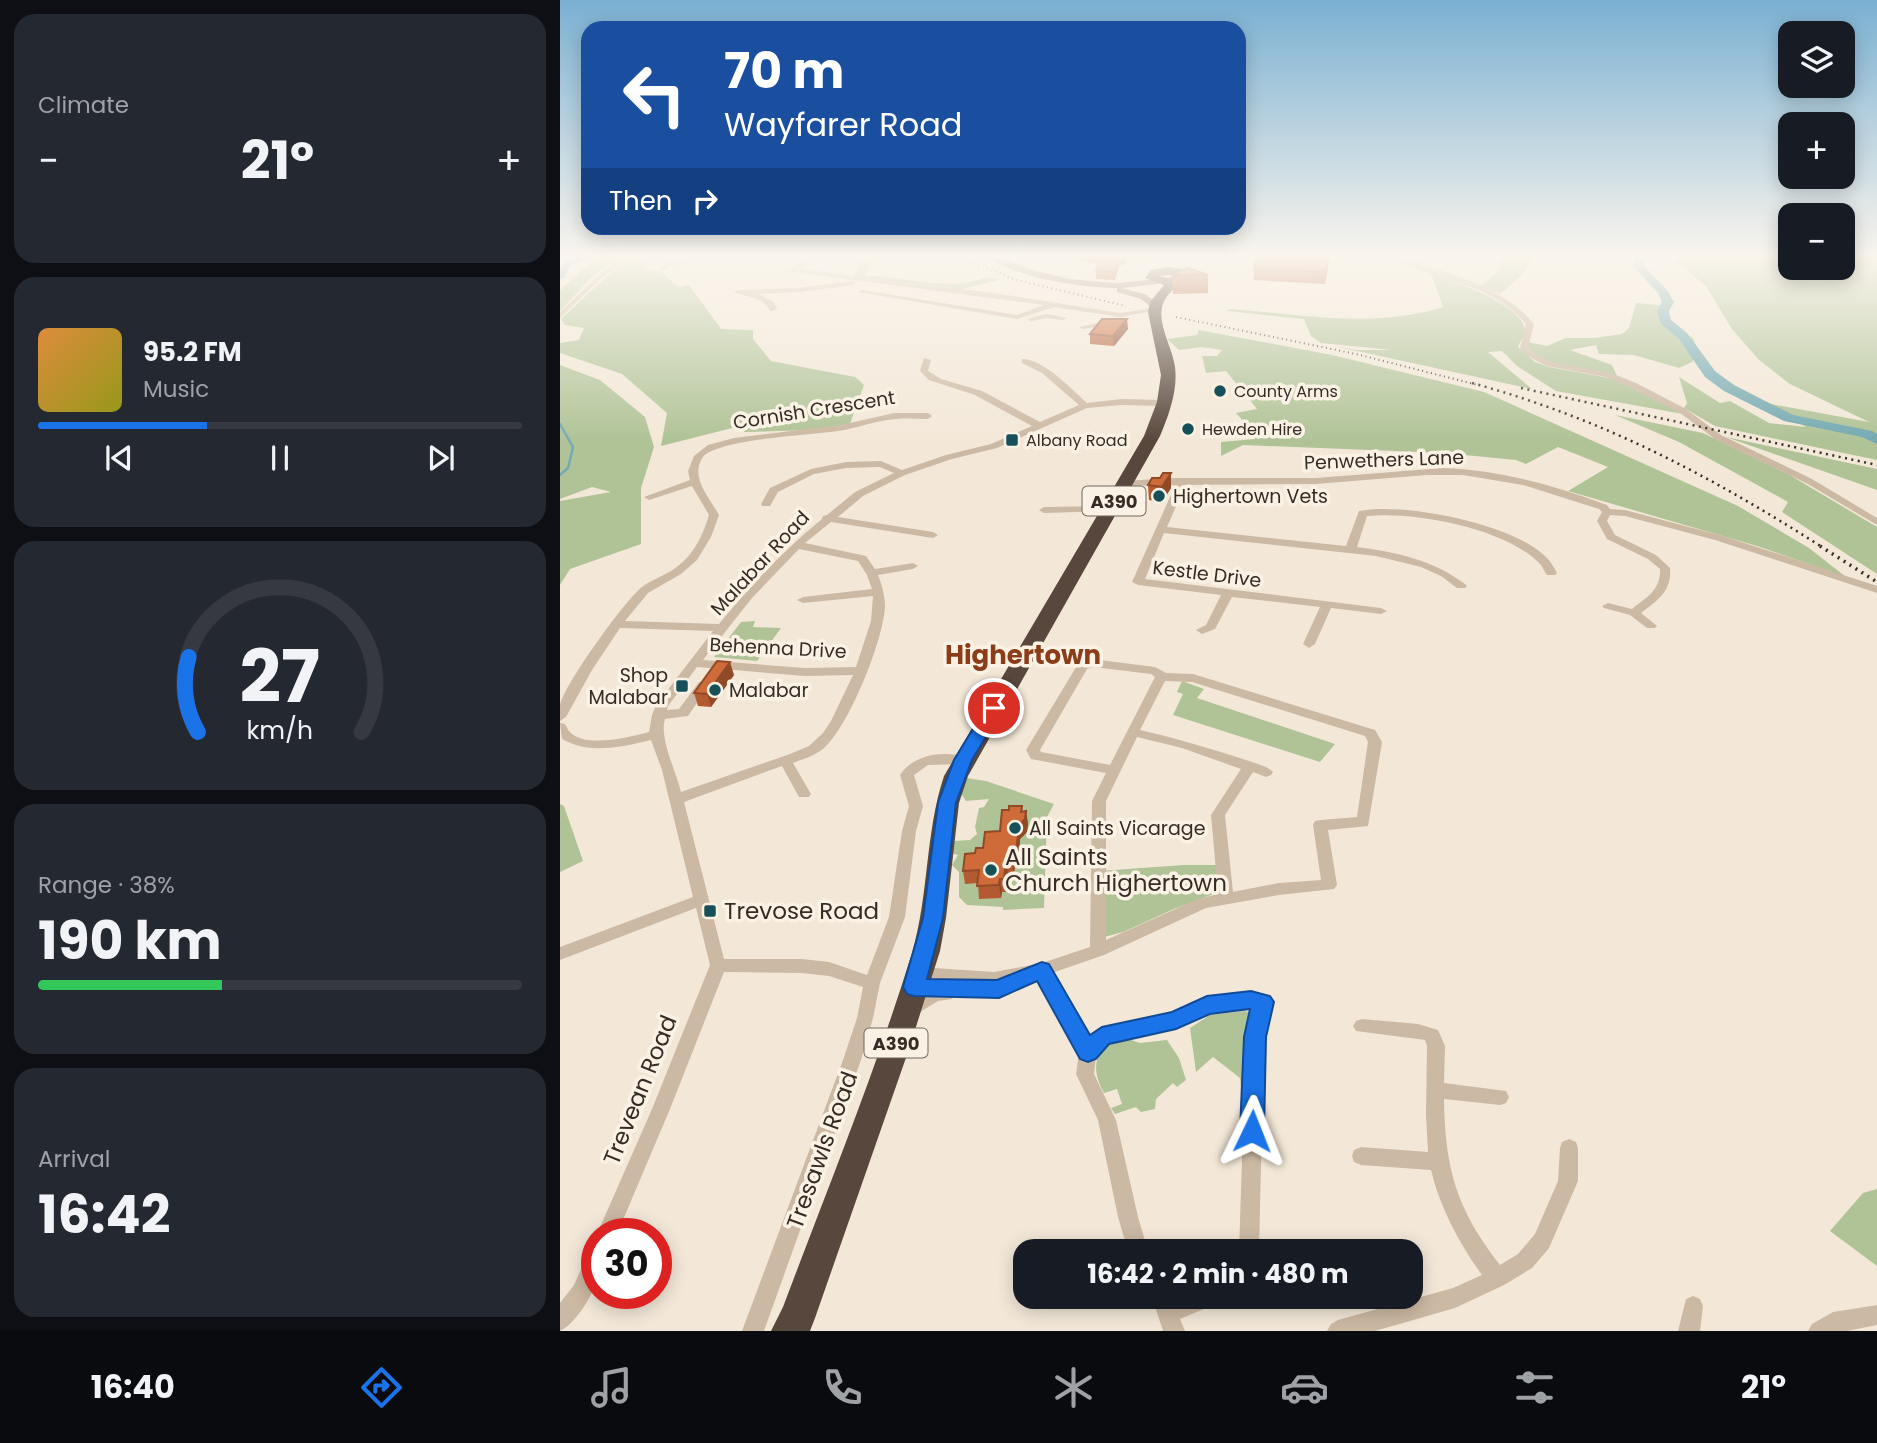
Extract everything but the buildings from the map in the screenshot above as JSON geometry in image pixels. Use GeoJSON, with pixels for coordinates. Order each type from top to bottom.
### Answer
{"type":"FeatureCollection","features":[{"type":"Feature","properties":{"kind":"highway","name":"A390"},"geometry":{"type":"LineString","coordinates":[[963,760],[1152,436],[1168,383],[1168,365],[1155,328],[1155,316]]}},
{"type":"Feature","properties":{"kind":"highway","name":"Tresawls Road"},"geometry":{"type":"LineString","coordinates":[[794,1327],[913,992],[933,918],[947,803],[963,760]]}},
{"type":"Feature","properties":{"kind":"street"},"geometry":{"type":"LineString","coordinates":[[1012,316],[1030,322],[1048,316]]}},
{"type":"Feature","properties":{"kind":"street"},"geometry":{"type":"LineString","coordinates":[[1049,316],[1063,318]]}},
{"type":"Feature","properties":{"kind":"street"},"geometry":{"type":"LineString","coordinates":[[1083,327],[1112,323],[1119,316]]}},
{"type":"Feature","properties":{"kind":"street"},"geometry":{"type":"LineString","coordinates":[[1523,316],[1530,324],[1524,348],[1536,358],[1550,364],[1608,375],[1633,385],[1683,411],[1718,437],[1785,468],[1877,522]]}},
{"type":"Feature","properties":{"kind":"street"},"geometry":{"type":"LineString","coordinates":[[927,360],[925,371],[931,379],[986,395],[1020,417],[1041,426]]}},
{"type":"Feature","properties":{"kind":"street"},"geometry":{"type":"LineString","coordinates":[[1025,361],[1045,371],[1085,406]]}},
{"type":"Feature","properties":{"kind":"street","name":"Malabar Road"},"geometry":{"type":"LineString","coordinates":[[718,965],[677,799],[656,735],[658,715],[671,692],[723,628],[797,545],[859,494],[902,473],[993,446],[1085,406],[1121,402],[1163,403]]}},
{"type":"Feature","properties":{"kind":"street"},"geometry":{"type":"LineString","coordinates":[[902,415],[911,422]]}},
{"type":"Feature","properties":{"kind":"street","name":"Cornish Crescent"},"geometry":{"type":"LineString","coordinates":[[695,482],[692,471],[699,456],[722,443],[841,428],[902,415],[928,416]]}},
{"type":"Feature","properties":{"kind":"street"},"geometry":{"type":"LineString","coordinates":[[766,504],[774,490],[811,472],[846,465],[881,464],[902,473]]}},
{"type":"Feature","properties":{"kind":"street","name":"Penwethers Lane"},"geometry":{"type":"LineString","coordinates":[[1125,482],[1284,482],[1350,480],[1444,471],[1468,473],[1554,489],[1603,507],[1607,512],[1625,513],[1719,538],[1877,590]]}},
{"type":"Feature","properties":{"kind":"street","name":"Kestle Drive"},"geometry":{"type":"LineString","coordinates":[[1176,481],[1179,488],[1138,582],[1227,595],[1381,611]]}},
{"type":"Feature","properties":{"kind":"street"},"geometry":{"type":"LineString","coordinates":[[560,717],[568,699],[618,624],[645,590],[683,568],[708,537],[714,515],[695,482],[649,497]]}},
{"type":"Feature","properties":{"kind":"street"},"geometry":{"type":"LineString","coordinates":[[1044,510],[1109,509]]}},
{"type":"Feature","properties":{"kind":"street"},"geometry":{"type":"LineString","coordinates":[[1351,548],[1363,513],[1380,510],[1417,513],[1497,535],[1543,559],[1551,573]]}},
{"type":"Feature","properties":{"kind":"street"},"geometry":{"type":"LineString","coordinates":[[1607,512],[1602,521],[1611,537],[1652,557],[1665,568],[1667,580],[1661,592],[1634,613]]}},
{"type":"Feature","properties":{"kind":"street"},"geometry":{"type":"LineString","coordinates":[[827,518],[933,535]]}},
{"type":"Feature","properties":{"kind":"street"},"geometry":{"type":"LineString","coordinates":[[1161,530],[1351,548],[1433,567],[1451,576],[1461,586]]}},
{"type":"Feature","properties":{"kind":"street"},"geometry":{"type":"LineString","coordinates":[[677,799],[804,753],[825,740],[837,723],[876,626],[879,609],[877,592],[871,573],[862,558],[797,545]]}},
{"type":"Feature","properties":{"kind":"street"},"geometry":{"type":"LineString","coordinates":[[871,573],[913,566]]}},
{"type":"Feature","properties":{"kind":"street"},"geometry":{"type":"LineString","coordinates":[[803,600],[877,592]]}},
{"type":"Feature","properties":{"kind":"street"},"geometry":{"type":"LineString","coordinates":[[1202,630],[1211,627],[1227,595]]}},
{"type":"Feature","properties":{"kind":"street"},"geometry":{"type":"LineString","coordinates":[[1309,644],[1326,606]]}},
{"type":"Feature","properties":{"kind":"street"},"geometry":{"type":"LineString","coordinates":[[1608,606],[1634,613],[1651,626]]}},
{"type":"Feature","properties":{"kind":"street"},"geometry":{"type":"LineString","coordinates":[[618,624],[723,628]]}},
{"type":"Feature","properties":{"kind":"street","name":"Behenna Drive"},"geometry":{"type":"LineString","coordinates":[[694,663],[805,672],[860,671]]}},
{"type":"Feature","properties":{"kind":"street"},"geometry":{"type":"LineString","coordinates":[[913,992],[967,994],[999,989],[1042,970],[1098,951],[1183,910],[1226,898],[1279,889],[1329,885],[1321,825],[1363,822],[1375,743],[1370,733],[1193,678],[1163,677],[1155,671],[1092,663],[1082,667],[1033,750],[1036,756],[1112,770]]}},
{"type":"Feature","properties":{"kind":"street"},"geometry":{"type":"LineString","coordinates":[[658,715],[683,713],[718,665]]}},
{"type":"Feature","properties":{"kind":"street"},"geometry":{"type":"LineString","coordinates":[[1098,951],[1099,801],[1112,770],[1163,677]]}},
{"type":"Feature","properties":{"kind":"street"},"geometry":{"type":"LineString","coordinates":[[560,727],[573,741],[591,745],[656,735]]}},
{"type":"Feature","properties":{"kind":"street"},"geometry":{"type":"LineString","coordinates":[[1132,732],[1174,742],[1266,772]]}},
{"type":"Feature","properties":{"kind":"street"},"geometry":{"type":"LineString","coordinates":[[785,760],[804,794]]}},
{"type":"Feature","properties":{"kind":"street"},"geometry":{"type":"LineString","coordinates":[[753,1331],[852,1060],[866,1018],[872,983],[897,917],[909,831],[916,806],[907,779],[909,771],[927,761],[963,760]]}},
{"type":"Feature","properties":{"kind":"street"},"geometry":{"type":"LineString","coordinates":[[1226,898],[1218,815],[1250,766]]}},
{"type":"Feature","properties":{"kind":"street"},"geometry":{"type":"LineString","coordinates":[[560,954],[702,900]]}},
{"type":"Feature","properties":{"kind":"street"},"geometry":{"type":"LineString","coordinates":[[718,965],[802,965],[829,969],[872,983]]}},
{"type":"Feature","properties":{"kind":"street","name":"Trevean Road"},"geometry":{"type":"LineString","coordinates":[[614,1218],[662,1110],[711,977],[718,965]]}},
{"type":"Feature","properties":{"kind":"street"},"geometry":{"type":"LineString","coordinates":[[913,992],[1042,970]]}},
{"type":"Feature","properties":{"kind":"street"},"geometry":{"type":"LineString","coordinates":[[1042,970],[1088,1052]]}},
{"type":"Feature","properties":{"kind":"street"},"geometry":{"type":"LineString","coordinates":[[913,992],[999,989]]}},
{"type":"Feature","properties":{"kind":"street"},"geometry":{"type":"LineString","coordinates":[[1134,1239],[1107,1120],[1085,1074],[1088,1052],[1102,1037],[1176,1020],[1207,1005],[1251,1000],[1263,1002],[1255,1037],[1249,1239]]}},
{"type":"Feature","properties":{"kind":"street"},"geometry":{"type":"LineString","coordinates":[[1362,1026],[1418,1031],[1432,1035],[1436,1046],[1442,1179],[1461,1225],[1475,1250],[1497,1278]]}},
{"type":"Feature","properties":{"kind":"street"},"geometry":{"type":"LineString","coordinates":[[1436,1090],[1500,1097]]}},
{"type":"Feature","properties":{"kind":"street"},"geometry":{"type":"LineString","coordinates":[[1344,1330],[1455,1298],[1525,1261],[1542,1241],[1569,1181],[1569,1148]]}},
{"type":"Feature","properties":{"kind":"street"},"geometry":{"type":"LineString","coordinates":[[1361,1156],[1440,1162]]}},
{"type":"Feature","properties":{"kind":"street"},"geometry":{"type":"LineString","coordinates":[[560,1320],[581,1292]]}},
{"type":"Feature","properties":{"kind":"street"},"geometry":{"type":"LineString","coordinates":[[1689,1331],[1693,1306]]}},
{"type":"Feature","properties":{"kind":"street"},"geometry":{"type":"LineString","coordinates":[[1819,1331],[1833,1323],[1877,1315]]}},
{"type":"Feature","properties":{"kind":"green space"},"geometry":{"type":"Polygon","coordinates":[[[564,316],[712,316],[721,329],[753,330],[753,339],[771,361],[855,377],[864,385],[848,429],[744,432],[744,425],[661,446],[667,413],[622,374],[560,353],[560,343],[579,340],[584,328],[565,325],[561,319],[564,316]]]}},
{"type":"Feature","properties":{"kind":"green space"},"geometry":{"type":"Polygon","coordinates":[[[1276,316],[1364,319],[1517,316],[1523,323],[1525,333],[1518,347],[1535,362],[1615,379],[1683,414],[1556,391],[1517,366],[1502,351],[1488,352],[1532,389],[1334,346],[1357,350],[1392,350],[1321,343],[1311,336],[1304,319],[1276,316]]]}},
{"type":"Feature","properties":{"kind":"green space"},"geometry":{"type":"Polygon","coordinates":[[[1632,316],[1668,316],[1676,329],[1693,338],[1698,351],[1692,362],[1679,368],[1634,355],[1599,354],[1596,345],[1570,350],[1612,365],[1617,376],[1555,364],[1533,353],[1527,346],[1528,342],[1547,346],[1566,338],[1622,334],[1629,328],[1632,316]]]}},
{"type":"Feature","properties":{"kind":"green space"},"geometry":{"type":"Polygon","coordinates":[[[1724,316],[1877,316],[1877,460],[1715,426],[1684,408],[1687,403],[1679,377],[1720,403],[1730,401],[1769,423],[1806,427],[1760,402],[1869,422],[1790,384],[1758,359],[1724,316]]]}},
{"type":"Feature","properties":{"kind":"green space"},"geometry":{"type":"Polygon","coordinates":[[[1199,330],[1332,355],[1484,392],[1738,506],[1809,548],[1846,577],[1757,546],[1568,491],[1608,467],[1558,447],[1526,464],[1516,460],[1444,453],[1243,445],[1221,456],[1221,442],[1255,439],[1253,432],[1236,413],[1257,409],[1226,371],[1206,373],[1202,356],[1217,356],[1222,350],[1201,347],[1179,350],[1167,339],[1197,335],[1199,330]]]}},
{"type":"Feature","properties":{"kind":"green space"},"geometry":{"type":"Polygon","coordinates":[[[560,365],[600,380],[645,417],[654,447],[641,488],[641,544],[570,569],[560,585],[560,501],[611,492],[592,487],[560,499],[560,365]]]}},
{"type":"Feature","properties":{"kind":"green space"},"geometry":{"type":"Polygon","coordinates":[[[1615,415],[1703,433],[1788,474],[1877,527],[1877,574],[1782,512],[1788,502],[1679,442],[1615,415]]]}},
{"type":"Feature","properties":{"kind":"green space"},"geometry":{"type":"Polygon","coordinates":[[[1726,437],[1877,469],[1877,490],[1726,437]]]}},
{"type":"Feature","properties":{"kind":"green space"},"geometry":{"type":"Polygon","coordinates":[[[755,621],[753,627],[781,628],[757,661],[714,657],[741,622],[755,621]]]}},
{"type":"Feature","properties":{"kind":"green space"},"geometry":{"type":"Polygon","coordinates":[[[1182,681],[1204,689],[1197,698],[1335,744],[1320,762],[1173,715],[1183,694],[1177,692],[1182,681]]]}},
{"type":"Feature","properties":{"kind":"green space"},"geometry":{"type":"Polygon","coordinates":[[[966,778],[986,781],[1054,804],[1047,817],[1044,908],[1003,910],[1003,907],[967,905],[959,897],[959,872],[952,865],[958,855],[951,853],[954,841],[970,840],[977,834],[975,827],[979,808],[984,807],[989,799],[966,801],[960,792],[966,778]]]}},
{"type":"Feature","properties":{"kind":"green space"},"geometry":{"type":"Polygon","coordinates":[[[560,804],[564,806],[583,861],[560,872],[560,804]]]}},
{"type":"Feature","properties":{"kind":"green space"},"geometry":{"type":"Polygon","coordinates":[[[1219,865],[1216,893],[1123,932],[1104,937],[1100,871],[1219,865]]]}},
{"type":"Feature","properties":{"kind":"green space"},"geometry":{"type":"Polygon","coordinates":[[[1245,1011],[1255,1014],[1247,1096],[1242,1096],[1240,1078],[1213,1057],[1196,1072],[1190,1028],[1210,1015],[1245,1011]]]}},
{"type":"Feature","properties":{"kind":"green space"},"geometry":{"type":"Polygon","coordinates":[[[1128,1039],[1140,1043],[1167,1040],[1179,1058],[1186,1080],[1177,1087],[1173,1083],[1156,1099],[1155,1109],[1141,1112],[1136,1107],[1115,1114],[1111,1108],[1122,1104],[1117,1089],[1104,1093],[1098,1080],[1097,1061],[1107,1043],[1128,1039]]]}},
{"type":"Feature","properties":{"kind":"green space"},"geometry":{"type":"Polygon","coordinates":[[[1877,1189],[1877,1266],[1830,1231],[1863,1193],[1877,1189]]]}},
{"type":"Feature","properties":{"kind":"waterway"},"geometry":{"type":"LineString","coordinates":[[1664,316],[1665,321],[1683,336],[1710,374],[1729,388],[1789,418],[1867,434],[1877,440]]}},
{"type":"Feature","properties":{"kind":"waterway"},"geometry":{"type":"LineString","coordinates":[[560,424],[573,447],[568,468],[560,475]]}},
{"type":"Feature","properties":{"kind":"railway"},"geometry":{"type":"LineString","coordinates":[[1176,317],[1356,354],[1478,385]]}},
{"type":"Feature","properties":{"kind":"railway"},"geometry":{"type":"LineString","coordinates":[[1472,383],[1566,414],[1654,452],[1738,496],[1822,547]]}},
{"type":"Feature","properties":{"kind":"railway"},"geometry":{"type":"LineString","coordinates":[[1521,388],[1877,465]]}},
{"type":"Feature","properties":{"kind":"railway"},"geometry":{"type":"LineString","coordinates":[[1820,546],[1877,582]]}},
{"type":"Feature","properties":{"kind":"place","name":"County Arms"},"geometry":{"type":"Point","coordinates":[1220,391]}},
{"type":"Feature","properties":{"kind":"place","name":"Hewden Hire"},"geometry":{"type":"Point","coordinates":[1188,429]}},
{"type":"Feature","properties":{"kind":"place","name":"Albany Road"},"geometry":{"type":"Point","coordinates":[1012,440]}},
{"type":"Feature","properties":{"kind":"place","name":"Highertown Vets"},"geometry":{"type":"Point","coordinates":[1159,496]}},
{"type":"Feature","properties":{"kind":"place","name":"Shop Malabar"},"geometry":{"type":"Point","coordinates":[682,686]}},
{"type":"Feature","properties":{"kind":"place","name":"Malabar"},"geometry":{"type":"Point","coordinates":[715,690]}},
{"type":"Feature","properties":{"kind":"place","name":"All Saints Vicarage"},"geometry":{"type":"Point","coordinates":[1015,828]}},
{"type":"Feature","properties":{"kind":"place","name":"All Saints Church Highertown"},"geometry":{"type":"Point","coordinates":[991,870]}},
{"type":"Feature","properties":{"kind":"place","name":"Trevose Road"},"geometry":{"type":"Point","coordinates":[710,911]}},
{"type":"Feature","properties":{"kind":"district","name":"Highertown"},"geometry":{"type":"Point","coordinates":[1023,655]}},
{"type":"Feature","properties":{"kind":"route"},"geometry":{"type":"LineString","coordinates":[[994,708],[963,760],[947,803],[933,918],[914,987],[999,989],[1042,970],[1088,1052],[1102,1037],[1176,1020],[1207,1005],[1251,1000],[1263,1002],[1255,1037],[1252,1131]]}}]}
